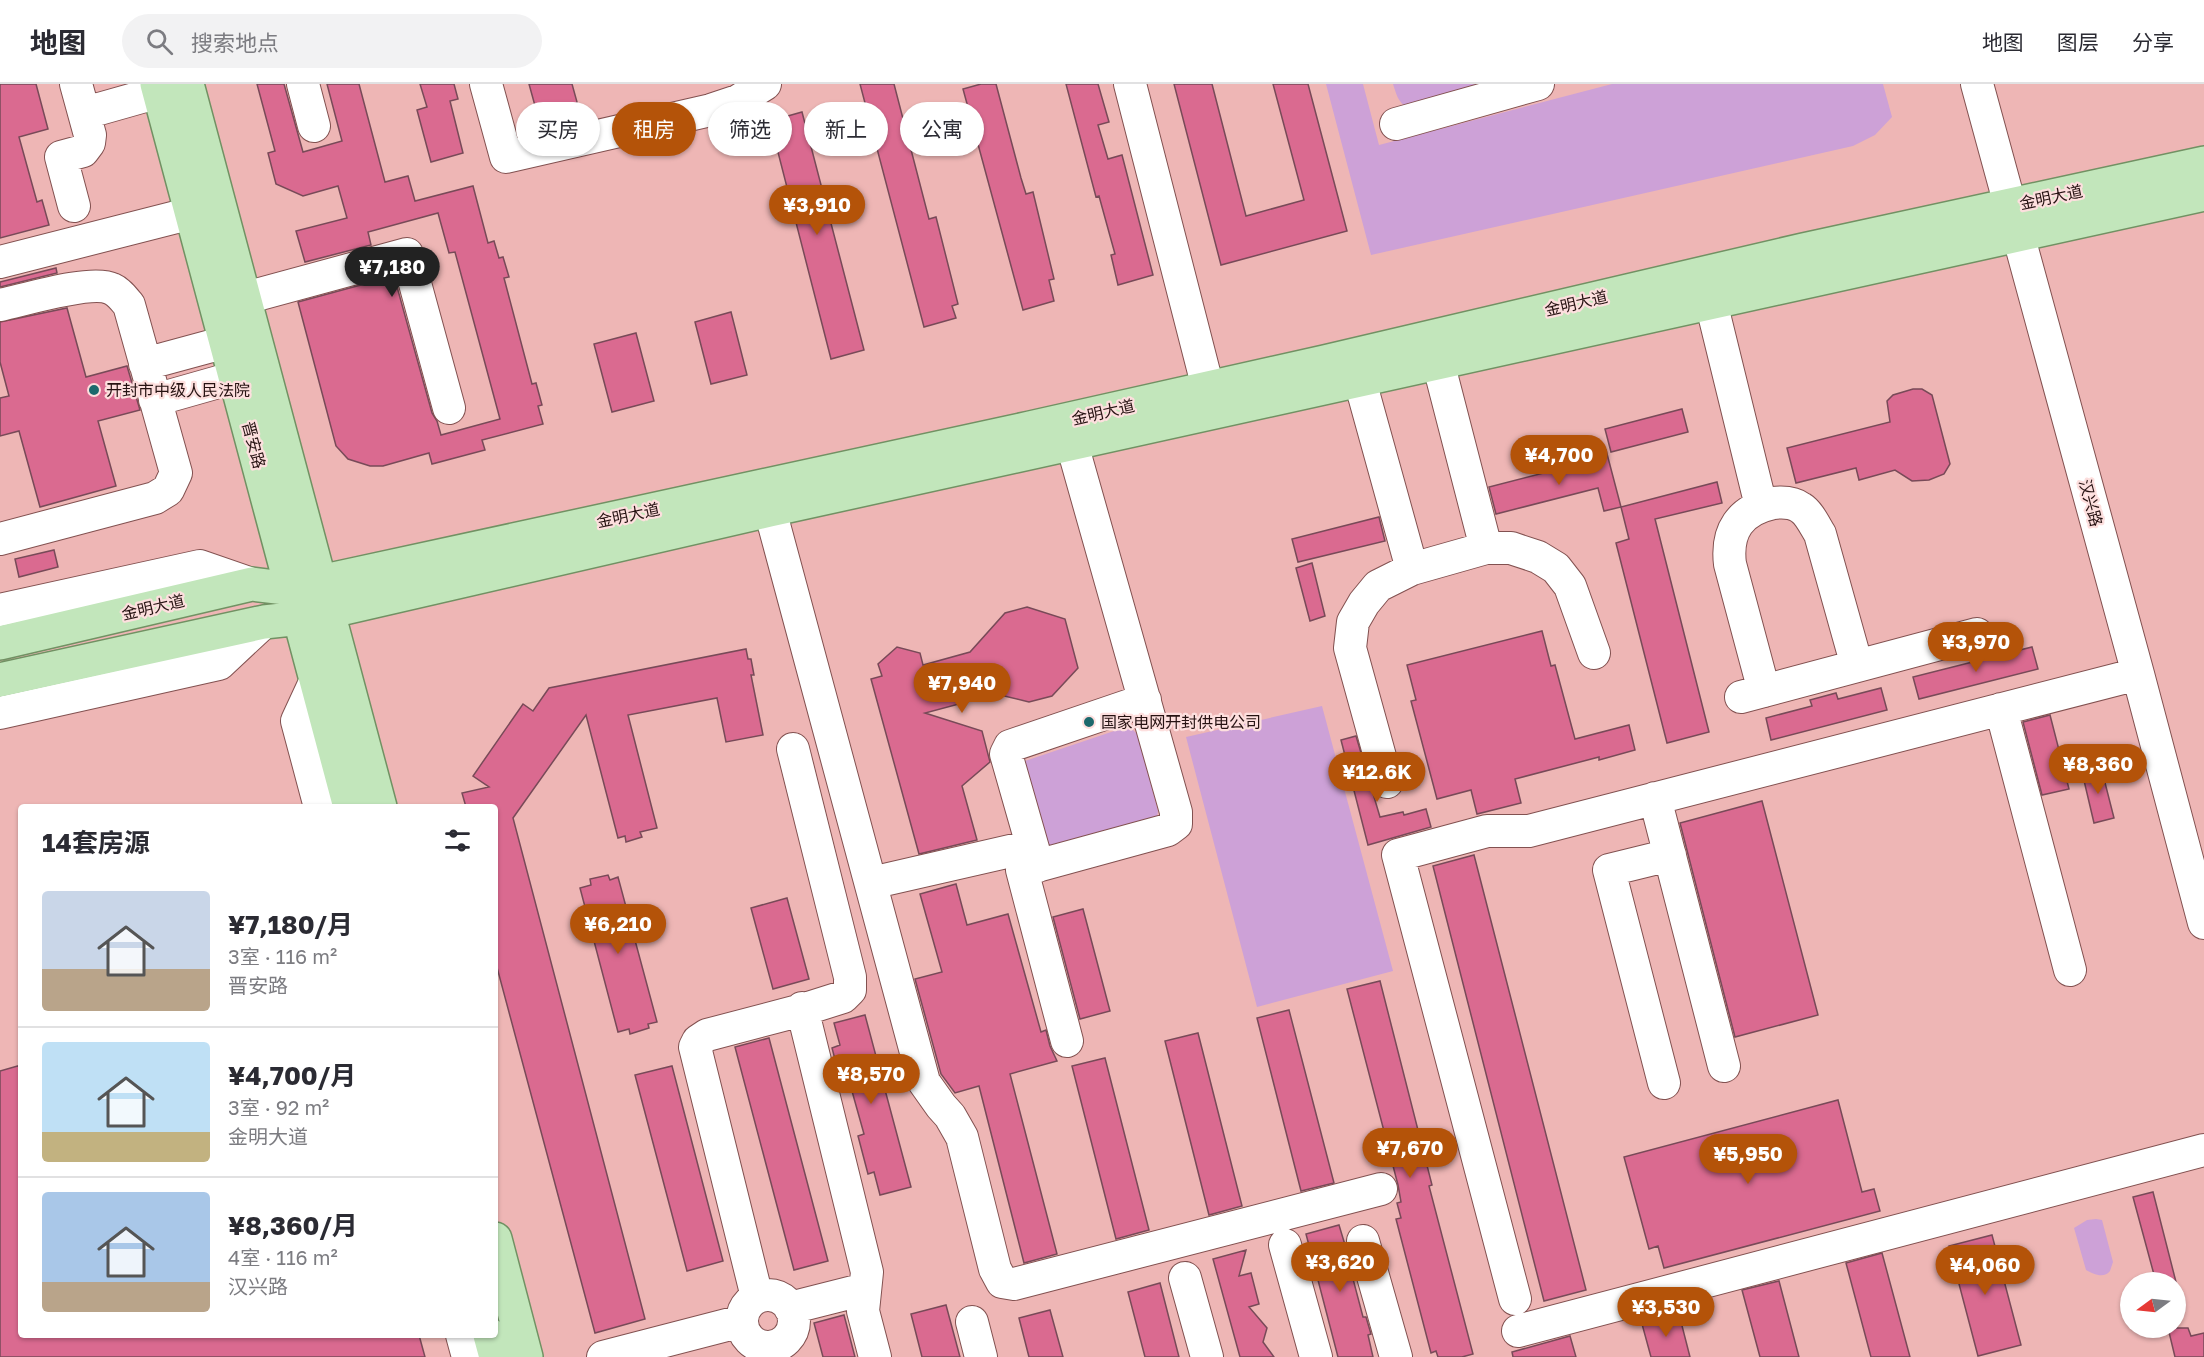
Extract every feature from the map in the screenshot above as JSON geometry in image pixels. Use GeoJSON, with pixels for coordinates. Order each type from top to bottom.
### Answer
{"type":"FeatureCollection","features":[{"type":"Feature","properties":{"kind":"main road","name":"晋安路"},"geometry":{"type":"LineString","coordinates":[[167,87],[192,213],[236,377],[379,804]]}},
{"type":"Feature","properties":{"kind":"main road","name":"晋安路"},"geometry":{"type":"LineString","coordinates":[[167,87],[245,298],[310,600],[316,680],[349,804]]}},
{"type":"Feature","properties":{"kind":"main road","name":"金明大道"},"geometry":{"type":"LineString","coordinates":[[0,643],[252,584],[310,600],[770,510],[1712,302],[2022,219],[2204,163]]}},
{"type":"Feature","properties":{"kind":"main road","name":"金明大道"},"geometry":{"type":"LineString","coordinates":[[0,681],[264,622],[310,600],[1803,250],[2204,194]]}},
{"type":"Feature","properties":{"kind":"main road"},"geometry":{"type":"LineString","coordinates":[[498,1250],[526,1357]]}},
{"type":"Feature","properties":{"kind":"main road"},"geometry":{"type":"LineString","coordinates":[[491,1338],[496,1357]]}},
{"type":"Feature","properties":{"kind":"street"},"geometry":{"type":"LineString","coordinates":[[303,84],[314,126]]}},
{"type":"Feature","properties":{"kind":"street"},"geometry":{"type":"LineString","coordinates":[[486,84],[506,157],[711,110],[738,101],[765,84]]}},
{"type":"Feature","properties":{"kind":"street"},"geometry":{"type":"LineString","coordinates":[[1130,84],[1208,388]]}},
{"type":"Feature","properties":{"kind":"street","name":"汉兴路"},"geometry":{"type":"LineString","coordinates":[[1977,84],[2022,219],[2204,862]]}},
{"type":"Feature","properties":{"kind":"street","name":"汉兴路"},"geometry":{"type":"LineString","coordinates":[[1994,84],[2022,219],[2204,923]]}},
{"type":"Feature","properties":{"kind":"street"},"geometry":{"type":"LineString","coordinates":[[1396,124],[1526,86]]}},
{"type":"Feature","properties":{"kind":"street"},"geometry":{"type":"LineString","coordinates":[[74,206],[61,157],[83,151],[89,143],[90,135],[81,98],[167,87]]}},
{"type":"Feature","properties":{"kind":"street"},"geometry":{"type":"LineString","coordinates":[[0,262],[192,213]]}},
{"type":"Feature","properties":{"kind":"street"},"geometry":{"type":"LineString","coordinates":[[245,298],[407,254],[449,408]]}},
{"type":"Feature","properties":{"kind":"street"},"geometry":{"type":"LineString","coordinates":[[0,305],[87,286],[110,288],[121,295],[129,305],[176,473],[164,494],[154,498],[0,539]]}},
{"type":"Feature","properties":{"kind":"street"},"geometry":{"type":"LineString","coordinates":[[1712,302],[1761,506]]}},
{"type":"Feature","properties":{"kind":"street"},"geometry":{"type":"LineString","coordinates":[[145,364],[226,342]]}},
{"type":"Feature","properties":{"kind":"street"},"geometry":{"type":"LineString","coordinates":[[1438,362],[1486,548]]}},
{"type":"Feature","properties":{"kind":"street"},"geometry":{"type":"LineString","coordinates":[[155,400],[236,377]]}},
{"type":"Feature","properties":{"kind":"street"},"geometry":{"type":"LineString","coordinates":[[1360,381],[1412,569]]}},
{"type":"Feature","properties":{"kind":"street"},"geometry":{"type":"LineString","coordinates":[[871,883],[1035,856],[1168,830],[1176,824],[1176,812],[1072,444]]}},
{"type":"Feature","properties":{"kind":"street"},"geometry":{"type":"LineString","coordinates":[[1857,666],[1820,534],[1811,519],[1801,508],[1789,503],[1778,502],[1749,512],[1738,522],[1731,535],[1728,549],[1752,694],[1857,666],[1977,634]]}},
{"type":"Feature","properties":{"kind":"street"},"geometry":{"type":"LineString","coordinates":[[770,510],[924,1082],[940,1106],[951,1116],[962,1137],[995,1269],[1002,1282],[1014,1284],[1381,1190]]}},
{"type":"Feature","properties":{"kind":"street"},"geometry":{"type":"LineString","coordinates":[[1387,782],[1350,648],[1353,622],[1364,603],[1378,586],[1412,569],[1486,548],[1511,548],[1538,557],[1556,567],[1570,586],[1594,653]]}},
{"type":"Feature","properties":{"kind":"street"},"geometry":{"type":"LineString","coordinates":[[0,610],[200,566],[252,584]]}},
{"type":"Feature","properties":{"kind":"street"},"geometry":{"type":"LineString","coordinates":[[0,713],[219,664],[264,622]]}},
{"type":"Feature","properties":{"kind":"street"},"geometry":{"type":"LineString","coordinates":[[1515,1299],[1398,855],[1487,831],[1529,831],[2138,674]]}},
{"type":"Feature","properties":{"kind":"street"},"geometry":{"type":"LineString","coordinates":[[316,680],[297,721],[319,804]]}},
{"type":"Feature","properties":{"kind":"street"},"geometry":{"type":"LineString","coordinates":[[1035,856],[1006,754],[1010,746],[1145,700]]}},
{"type":"Feature","properties":{"kind":"street"},"geometry":{"type":"LineString","coordinates":[[2001,709],[2070,970]]}},
{"type":"Feature","properties":{"kind":"street"},"geometry":{"type":"LineString","coordinates":[[749,1309],[695,1047],[698,1041],[707,1035],[843,997],[850,990],[850,977],[793,749]]}},
{"type":"Feature","properties":{"kind":"street"},"geometry":{"type":"LineString","coordinates":[[1655,798],[1724,1066]]}},
{"type":"Feature","properties":{"kind":"street"},"geometry":{"type":"LineString","coordinates":[[1664,1083],[1610,870],[1670,855]]}},
{"type":"Feature","properties":{"kind":"street"},"geometry":{"type":"LineString","coordinates":[[1035,856],[1022,870],[1067,1041]]}},
{"type":"Feature","properties":{"kind":"street"},"geometry":{"type":"LineString","coordinates":[[802,1009],[867,1272],[863,1311],[875,1357]]}},
{"type":"Feature","properties":{"kind":"street"},"geometry":{"type":"LineString","coordinates":[[1518,1331],[2204,1150]]}},
{"type":"Feature","properties":{"kind":"street"},"geometry":{"type":"LineString","coordinates":[[1364,1241],[1396,1357]]}},
{"type":"Feature","properties":{"kind":"street"},"geometry":{"type":"LineString","coordinates":[[1285,1245],[1316,1357]]}},
{"type":"Feature","properties":{"kind":"street"},"geometry":{"type":"LineString","coordinates":[[1185,1278],[1207,1357]]}},
{"type":"Feature","properties":{"kind":"street"},"geometry":{"type":"LineString","coordinates":[[790,1308],[865,1289]]}},
{"type":"Feature","properties":{"kind":"street"},"geometry":{"type":"LineString","coordinates":[[764,1294],[780,1297],[790,1308],[794,1320],[785,1350],[773,1346],[764,1347],[754,1343],[747,1336],[742,1327],[749,1309],[764,1294]]}},
{"type":"Feature","properties":{"kind":"street"},"geometry":{"type":"LineString","coordinates":[[603,1357],[749,1309]]}},
{"type":"Feature","properties":{"kind":"street"},"geometry":{"type":"LineString","coordinates":[[972,1322],[981,1357]]}},
{"type":"Feature","properties":{"kind":"street"},"geometry":{"type":"LineString","coordinates":[[463,1338],[468,1357]]}},
{"type":"Feature","properties":{"kind":"shaded area"},"geometry":{"type":"Polygon","coordinates":[[[1326,84],[1363,84],[1379,145],[1612,84],[1883,84],[1892,117],[1875,135],[1853,146],[1371,255],[1326,84]]]}},
{"type":"Feature","properties":{"kind":"shaded area"},"geometry":{"type":"Polygon","coordinates":[[[1393,84],[1491,84],[1407,107],[1399,100],[1393,84]]]}},
{"type":"Feature","properties":{"kind":"shaded area"},"geometry":{"type":"Polygon","coordinates":[[[1322,706],[1393,971],[1257,1007],[1186,737],[1322,706]]]}},
{"type":"Feature","properties":{"kind":"shaded area"},"geometry":{"type":"Polygon","coordinates":[[[1129,726],[1138,735],[1158,811],[1157,818],[1046,849],[1022,762],[1129,726]]]}},
{"type":"Feature","properties":{"kind":"shaded area"},"geometry":{"type":"Polygon","coordinates":[[[2087,1220],[2102,1220],[2113,1262],[2110,1271],[2105,1275],[2086,1270],[2074,1228],[2087,1220]]]}},
{"type":"Feature","properties":{"kind":"building"},"geometry":{"type":"Polygon","coordinates":[[[0,84],[36,84],[48,129],[19,137],[37,202],[42,200],[49,225],[0,238],[0,84]]]}},
{"type":"Feature","properties":{"kind":"building"},"geometry":{"type":"Polygon","coordinates":[[[257,84],[284,84],[303,152],[342,141],[327,84],[359,84],[385,182],[408,176],[415,201],[473,186],[488,243],[494,241],[499,258],[503,257],[509,277],[504,278],[532,384],[536,383],[542,405],[538,406],[543,424],[482,440],[485,450],[432,464],[429,453],[383,466],[370,466],[348,459],[336,446],[298,302],[394,276],[432,413],[441,435],[500,419],[455,252],[449,253],[438,213],[368,232],[371,245],[305,262],[296,231],[347,218],[338,186],[303,196],[276,184],[268,153],[275,151],[257,84]]]}},
{"type":"Feature","properties":{"kind":"building"},"geometry":{"type":"Polygon","coordinates":[[[420,84],[454,84],[458,99],[450,101],[463,153],[431,162],[417,110],[427,107],[420,84]]]}},
{"type":"Feature","properties":{"kind":"building"},"geometry":{"type":"Polygon","coordinates":[[[529,84],[572,84],[577,102],[534,102],[529,84]]]}},
{"type":"Feature","properties":{"kind":"building"},"geometry":{"type":"Polygon","coordinates":[[[860,84],[894,84],[900,107],[900,156],[913,156],[929,219],[936,217],[958,304],[952,306],[956,318],[924,327],[879,156],[888,156],[888,102],[865,102],[860,84]]]}},
{"type":"Feature","properties":{"kind":"building"},"geometry":{"type":"Polygon","coordinates":[[[981,84],[996,84],[1026,194],[1033,192],[1054,279],[1049,280],[1054,301],[1023,310],[981,156],[984,156],[984,102],[967,102],[963,89],[981,84]]]}},
{"type":"Feature","properties":{"kind":"building"},"geometry":{"type":"Polygon","coordinates":[[[1066,84],[1098,84],[1109,122],[1098,125],[1108,159],[1122,155],[1153,275],[1118,285],[1111,255],[1115,254],[1099,196],[1096,197],[1066,84]]]}},
{"type":"Feature","properties":{"kind":"building"},"geometry":{"type":"Polygon","coordinates":[[[1174,84],[1212,84],[1246,216],[1304,200],[1273,84],[1308,84],[1347,231],[1221,265],[1174,84]]]}},
{"type":"Feature","properties":{"kind":"building"},"geometry":{"type":"Polygon","coordinates":[[[802,112],[804,156],[813,156],[864,350],[831,359],[779,156],[792,156],[792,115],[802,112]]]}},
{"type":"Feature","properties":{"kind":"building"},"geometry":{"type":"Polygon","coordinates":[[[56,268],[57,273],[0,287],[0,282],[56,268]]]}},
{"type":"Feature","properties":{"kind":"building"},"geometry":{"type":"Polygon","coordinates":[[[67,308],[86,377],[127,366],[140,410],[98,421],[116,486],[40,507],[19,431],[0,436],[0,398],[9,396],[0,362],[0,322],[67,308]]]}},
{"type":"Feature","properties":{"kind":"building"},"geometry":{"type":"Polygon","coordinates":[[[731,312],[747,375],[711,384],[695,322],[731,312]]]}},
{"type":"Feature","properties":{"kind":"building"},"geometry":{"type":"Polygon","coordinates":[[[636,333],[654,401],[612,412],[594,344],[636,333]]]}},
{"type":"Feature","properties":{"kind":"building"},"geometry":{"type":"Polygon","coordinates":[[[1913,389],[1922,389],[1932,395],[1950,464],[1944,474],[1929,480],[1912,481],[1895,470],[1859,480],[1856,468],[1796,483],[1787,448],[1890,422],[1887,401],[1893,395],[1913,389]]]}},
{"type":"Feature","properties":{"kind":"building"},"geometry":{"type":"Polygon","coordinates":[[[1682,409],[1688,432],[1611,452],[1605,429],[1682,409]]]}},
{"type":"Feature","properties":{"kind":"building"},"geometry":{"type":"Polygon","coordinates":[[[1606,450],[1621,507],[1604,511],[1598,488],[1496,514],[1489,487],[1591,461],[1590,455],[1606,450]]]}},
{"type":"Feature","properties":{"kind":"building"},"geometry":{"type":"Polygon","coordinates":[[[1717,482],[1722,503],[1655,519],[1709,732],[1667,743],[1616,543],[1629,539],[1621,507],[1717,482]]]}},
{"type":"Feature","properties":{"kind":"building"},"geometry":{"type":"Polygon","coordinates":[[[1379,517],[1385,541],[1298,562],[1292,539],[1379,517]]]}},
{"type":"Feature","properties":{"kind":"building"},"geometry":{"type":"Polygon","coordinates":[[[54,550],[58,567],[19,577],[15,559],[54,550]]]}},
{"type":"Feature","properties":{"kind":"building"},"geometry":{"type":"Polygon","coordinates":[[[1312,563],[1325,616],[1310,621],[1296,568],[1312,563]]]}},
{"type":"Feature","properties":{"kind":"building"},"geometry":{"type":"Polygon","coordinates":[[[1027,607],[1065,619],[1078,668],[1052,696],[1029,702],[996,694],[925,713],[982,731],[990,762],[962,786],[977,840],[919,854],[871,679],[882,676],[878,664],[897,647],[920,653],[923,665],[970,652],[1005,613],[1027,607]]]}},
{"type":"Feature","properties":{"kind":"building"},"geometry":{"type":"Polygon","coordinates":[[[1542,631],[1551,666],[1555,665],[1575,739],[1629,725],[1635,750],[1515,779],[1521,803],[1477,814],[1471,790],[1437,799],[1411,701],[1416,700],[1407,665],[1542,631]]]}},
{"type":"Feature","properties":{"kind":"building"},"geometry":{"type":"Polygon","coordinates":[[[2032,647],[2038,669],[1919,699],[1913,677],[2032,647]]]}},
{"type":"Feature","properties":{"kind":"building"},"geometry":{"type":"Polygon","coordinates":[[[746,649],[748,659],[751,659],[754,675],[751,675],[763,735],[726,742],[717,698],[628,715],[657,828],[640,832],[642,837],[626,842],[625,836],[618,838],[586,715],[513,818],[645,1319],[595,1333],[498,971],[498,804],[465,804],[462,793],[489,787],[473,776],[523,704],[533,711],[549,688],[746,649]]]}},
{"type":"Feature","properties":{"kind":"building"},"geometry":{"type":"Polygon","coordinates":[[[1881,688],[1887,710],[1771,740],[1766,718],[1812,706],[1810,700],[1836,693],[1838,699],[1881,688]]]}},
{"type":"Feature","properties":{"kind":"building"},"geometry":{"type":"Polygon","coordinates":[[[2050,715],[2069,789],[2042,795],[2023,722],[2050,715]]]}},
{"type":"Feature","properties":{"kind":"building"},"geometry":{"type":"Polygon","coordinates":[[[1356,736],[1380,817],[1403,812],[1404,815],[1426,809],[1431,827],[1368,845],[1341,740],[1356,736]]]}},
{"type":"Feature","properties":{"kind":"building"},"geometry":{"type":"Polygon","coordinates":[[[2101,767],[2114,818],[2094,823],[2082,772],[2101,767]]]}},
{"type":"Feature","properties":{"kind":"building"},"geometry":{"type":"Polygon","coordinates":[[[1762,801],[1818,1015],[1735,1037],[1680,823],[1762,801]]]}},
{"type":"Feature","properties":{"kind":"building"},"geometry":{"type":"Polygon","coordinates":[[[1474,855],[1586,1290],[1544,1301],[1433,866],[1474,855]]]}},
{"type":"Feature","properties":{"kind":"building"},"geometry":{"type":"Polygon","coordinates":[[[608,875],[610,880],[618,877],[657,1022],[648,1024],[649,1028],[630,1034],[629,1029],[618,1032],[580,888],[591,885],[590,879],[608,875]]]}},
{"type":"Feature","properties":{"kind":"building"},"geometry":{"type":"Polygon","coordinates":[[[956,884],[967,925],[1008,914],[1041,1032],[1046,1030],[1057,1061],[1010,1074],[1057,1254],[1024,1263],[979,1086],[955,1093],[941,1074],[915,979],[942,972],[920,894],[956,884]]]}},
{"type":"Feature","properties":{"kind":"building"},"geometry":{"type":"Polygon","coordinates":[[[787,898],[809,979],[773,989],[751,908],[787,898]]]}},
{"type":"Feature","properties":{"kind":"building"},"geometry":{"type":"Polygon","coordinates":[[[1083,909],[1110,1011],[1080,1019],[1053,917],[1083,909]]]}},
{"type":"Feature","properties":{"kind":"building"},"geometry":{"type":"Polygon","coordinates":[[[1380,981],[1432,1185],[1429,1186],[1473,1354],[1462,1357],[1438,1357],[1436,1351],[1431,1353],[1396,1219],[1401,1218],[1397,1203],[1401,1202],[1398,1185],[1347,989],[1380,981]]]}},
{"type":"Feature","properties":{"kind":"building"},"geometry":{"type":"Polygon","coordinates":[[[1289,1010],[1334,1183],[1301,1191],[1257,1018],[1289,1010]]]}},
{"type":"Feature","properties":{"kind":"building"},"geometry":{"type":"Polygon","coordinates":[[[865,1015],[911,1187],[880,1195],[874,1172],[868,1174],[858,1136],[864,1134],[850,1084],[842,1086],[832,1048],[840,1045],[834,1023],[865,1015]]]}},
{"type":"Feature","properties":{"kind":"building"},"geometry":{"type":"Polygon","coordinates":[[[1198,1033],[1242,1206],[1209,1215],[1165,1041],[1198,1033]]]}},
{"type":"Feature","properties":{"kind":"building"},"geometry":{"type":"Polygon","coordinates":[[[769,1038],[828,1261],[794,1270],[735,1047],[769,1038]]]}},
{"type":"Feature","properties":{"kind":"building"},"geometry":{"type":"Polygon","coordinates":[[[1105,1058],[1149,1230],[1116,1239],[1072,1066],[1105,1058]]]}},
{"type":"Feature","properties":{"kind":"building"},"geometry":{"type":"Polygon","coordinates":[[[18,1066],[18,1338],[420,1338],[425,1357],[0,1357],[0,1071],[18,1066]]]}},
{"type":"Feature","properties":{"kind":"building"},"geometry":{"type":"Polygon","coordinates":[[[672,1066],[723,1261],[687,1271],[635,1075],[672,1066]]]}},
{"type":"Feature","properties":{"kind":"building"},"geometry":{"type":"Polygon","coordinates":[[[1838,1100],[1862,1192],[1874,1189],[1880,1211],[1664,1268],[1658,1246],[1649,1249],[1624,1157],[1838,1100]]]}},
{"type":"Feature","properties":{"kind":"building"},"geometry":{"type":"Polygon","coordinates":[[[2153,1192],[2173,1272],[2153,1272],[2133,1197],[2153,1192]]]}},
{"type":"Feature","properties":{"kind":"building"},"geometry":{"type":"Polygon","coordinates":[[[1339,1225],[1355,1278],[1353,1279],[1363,1317],[1366,1317],[1371,1334],[1368,1335],[1373,1357],[1338,1357],[1306,1234],[1339,1225]]]}},
{"type":"Feature","properties":{"kind":"building"},"geometry":{"type":"Polygon","coordinates":[[[1992,1235],[2021,1345],[1978,1356],[1949,1246],[1992,1235]]]}},
{"type":"Feature","properties":{"kind":"building"},"geometry":{"type":"Polygon","coordinates":[[[1246,1250],[1239,1276],[1251,1273],[1259,1304],[1249,1307],[1267,1328],[1263,1342],[1274,1357],[1240,1357],[1213,1259],[1246,1250]]]}},
{"type":"Feature","properties":{"kind":"building"},"geometry":{"type":"Polygon","coordinates":[[[1882,1253],[1910,1357],[1871,1357],[1846,1263],[1882,1253]]]}},
{"type":"Feature","properties":{"kind":"building"},"geometry":{"type":"Polygon","coordinates":[[[1779,1281],[1799,1357],[1760,1357],[1742,1290],[1779,1281]]]}},
{"type":"Feature","properties":{"kind":"building"},"geometry":{"type":"Polygon","coordinates":[[[1160,1283],[1179,1357],[1145,1357],[1128,1292],[1160,1283]]]}},
{"type":"Feature","properties":{"kind":"building"},"geometry":{"type":"Polygon","coordinates":[[[946,1305],[960,1357],[922,1357],[911,1314],[946,1305]]]}},
{"type":"Feature","properties":{"kind":"building"},"geometry":{"type":"Polygon","coordinates":[[[1050,1310],[1063,1357],[1029,1357],[1019,1318],[1050,1310]]]}},
{"type":"Feature","properties":{"kind":"building"},"geometry":{"type":"Polygon","coordinates":[[[1679,1314],[1690,1357],[1651,1357],[1642,1324],[1679,1314]]]}},
{"type":"Feature","properties":{"kind":"building"},"geometry":{"type":"Polygon","coordinates":[[[844,1315],[855,1357],[823,1357],[814,1323],[844,1315]]]}},
{"type":"Feature","properties":{"kind":"building"},"geometry":{"type":"Polygon","coordinates":[[[2186,1328],[2191,1336],[2204,1333],[2204,1357],[2175,1357],[2170,1338],[2186,1338],[2186,1328]]]}},
{"type":"Feature","properties":{"kind":"building"},"geometry":{"type":"Polygon","coordinates":[[[1570,1336],[1576,1357],[1513,1357],[1512,1352],[1570,1336]]]}},
{"type":"Feature","properties":{"kind":"place","name":"开封市中级人民法院"},"geometry":{"type":"Point","coordinates":[94,390]}},
{"type":"Feature","properties":{"kind":"place","name":"国家电网开封供电公司"},"geometry":{"type":"Point","coordinates":[1089,722]}}]}
